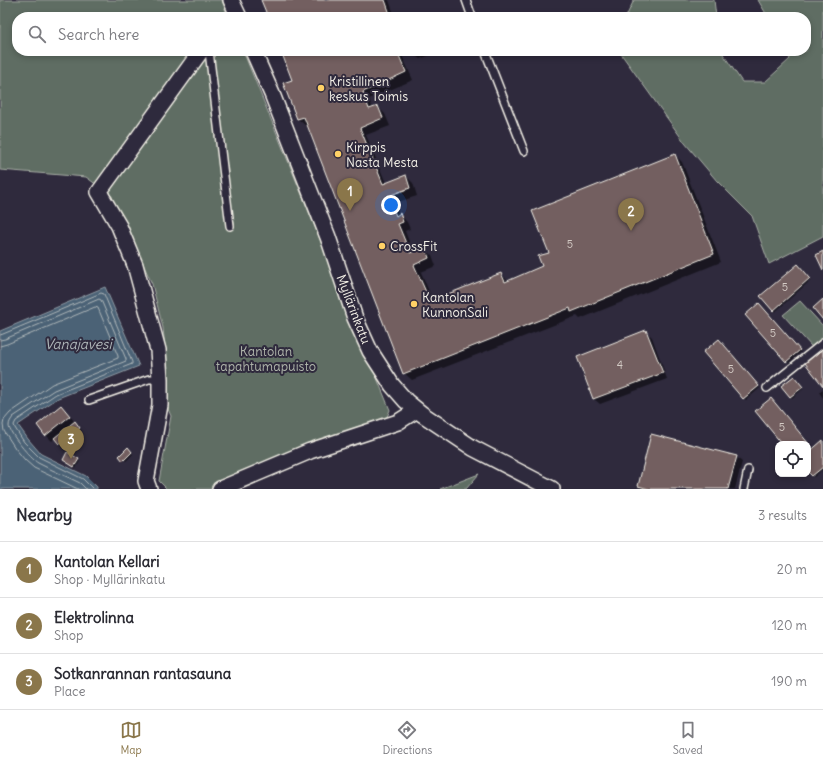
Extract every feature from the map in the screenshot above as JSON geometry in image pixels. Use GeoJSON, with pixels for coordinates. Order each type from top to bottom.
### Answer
{"type":"FeatureCollection","features":[{"type":"Feature","properties":{"kind":"street"},"geometry":{"type":"LineString","coordinates":[[231,0],[237,12]]}},
{"type":"Feature","properties":{"kind":"street"},"geometry":{"type":"LineString","coordinates":[[149,489],[146,481],[160,405],[158,350],[135,264],[119,226],[99,192],[197,56]]}},
{"type":"Feature","properties":{"kind":"street","name":"Myllärinkatu"},"geometry":{"type":"LineString","coordinates":[[255,56],[272,94],[328,237],[355,318],[370,351],[392,384],[406,401],[416,410],[473,448],[552,489]]}},
{"type":"Feature","properties":{"kind":"street"},"geometry":{"type":"LineString","coordinates":[[220,489],[310,451],[398,422],[416,410]]}},
{"type":"Feature","properties":{"kind":"lane"},"geometry":{"type":"LineString","coordinates":[[466,0],[470,12]]}},
{"type":"Feature","properties":{"kind":"lane"},"geometry":{"type":"LineString","coordinates":[[210,56],[230,226]]}},
{"type":"Feature","properties":{"kind":"lane"},"geometry":{"type":"LineString","coordinates":[[488,56],[524,151]]}},
{"type":"Feature","properties":{"kind":"lane"},"geometry":{"type":"LineString","coordinates":[[767,388],[823,343]]}},
{"type":"Feature","properties":{"kind":"lane"},"geometry":{"type":"LineString","coordinates":[[88,400],[149,379],[160,379]]}},
{"type":"Feature","properties":{"kind":"lane"},"geometry":{"type":"LineString","coordinates":[[744,489],[748,470]]}},
{"type":"Feature","properties":{"kind":"green space","name":"Kantolan tapahtumapuisto"},"geometry":{"type":"Polygon","coordinates":[[[0,0],[222,0],[226,12],[12,12],[12,56],[245,56],[390,410],[386,419],[216,489],[167,489],[159,481],[171,416],[168,409],[168,377],[163,328],[152,284],[126,225],[112,200],[112,196],[86,177],[0,170],[0,0]]]}},
{"type":"Feature","properties":{"kind":"green space"},"geometry":{"type":"Polygon","coordinates":[[[634,0],[714,0],[715,12],[628,12],[634,0]]]}},
{"type":"Feature","properties":{"kind":"green space"},"geometry":{"type":"Polygon","coordinates":[[[758,0],[823,0],[823,236],[769,264],[752,216],[717,181],[685,143],[623,56],[724,56],[742,82],[765,82],[790,59],[788,56],[811,56],[811,12],[765,12],[758,0]]]}},
{"type":"Feature","properties":{"kind":"green space"},"geometry":{"type":"Polygon","coordinates":[[[800,301],[823,326],[823,339],[812,347],[783,315],[800,301]]]}},
{"type":"Feature","properties":{"kind":"green space"},"geometry":{"type":"Polygon","coordinates":[[[479,474],[466,489],[440,489],[479,474]]]}},
{"type":"Feature","properties":{"kind":"water","name":"Vanajavesi"},"geometry":{"type":"Polygon","coordinates":[[[105,287],[139,366],[58,398],[18,425],[41,454],[86,476],[97,487],[97,489],[0,489],[0,331],[105,287]]]}},
{"type":"Feature","properties":{"kind":"building"},"geometry":{"type":"Polygon","coordinates":[[[261,0],[385,0],[389,12],[266,12],[261,0]]]}},
{"type":"Feature","properties":{"kind":"building"},"geometry":{"type":"Polygon","coordinates":[[[283,56],[399,56],[406,72],[363,92],[369,109],[378,106],[383,118],[360,128],[383,184],[406,175],[410,188],[388,196],[396,216],[400,213],[403,222],[398,224],[410,253],[425,247],[429,258],[414,265],[430,301],[501,273],[505,282],[542,266],[538,256],[549,253],[532,211],[675,154],[714,254],[571,312],[570,308],[403,374],[304,117],[297,119],[283,83],[292,80],[283,56]]]}},
{"type":"Feature","properties":{"kind":"building"},"geometry":{"type":"Polygon","coordinates":[[[823,251],[823,270],[816,255],[823,251]]]}},
{"type":"Feature","properties":{"kind":"building"},"geometry":{"type":"Polygon","coordinates":[[[798,264],[810,278],[773,311],[760,296],[798,264]]]}},
{"type":"Feature","properties":{"kind":"building"},"geometry":{"type":"Polygon","coordinates":[[[823,299],[823,320],[813,308],[823,299]]]}},
{"type":"Feature","properties":{"kind":"building"},"geometry":{"type":"Polygon","coordinates":[[[759,303],[800,350],[786,362],[745,315],[759,303]]]}},
{"type":"Feature","properties":{"kind":"building"},"geometry":{"type":"Polygon","coordinates":[[[646,330],[663,373],[593,399],[577,357],[646,330]]]}},
{"type":"Feature","properties":{"kind":"building"},"geometry":{"type":"Polygon","coordinates":[[[719,339],[759,386],[743,399],[703,352],[719,339]]]}},
{"type":"Feature","properties":{"kind":"building"},"geometry":{"type":"Polygon","coordinates":[[[823,348],[823,386],[805,363],[823,348]]]}},
{"type":"Feature","properties":{"kind":"building"},"geometry":{"type":"Polygon","coordinates":[[[794,376],[803,387],[790,397],[781,386],[794,376]]]}},
{"type":"Feature","properties":{"kind":"building"},"geometry":{"type":"Polygon","coordinates":[[[771,398],[807,441],[780,441],[755,411],[771,398]]]}},
{"type":"Feature","properties":{"kind":"building"},"geometry":{"type":"Polygon","coordinates":[[[61,405],[70,416],[45,436],[37,425],[61,405]]]}},
{"type":"Feature","properties":{"kind":"building"},"geometry":{"type":"Polygon","coordinates":[[[75,421],[80,428],[59,444],[54,438],[75,421]]]}},
{"type":"Feature","properties":{"kind":"building"},"geometry":{"type":"Polygon","coordinates":[[[651,434],[737,456],[728,489],[649,489],[638,486],[651,434]]]}},
{"type":"Feature","properties":{"kind":"building"},"geometry":{"type":"Polygon","coordinates":[[[823,440],[823,467],[812,476],[811,475],[811,450],[823,440]]]}},
{"type":"Feature","properties":{"kind":"building"},"geometry":{"type":"Polygon","coordinates":[[[128,447],[132,452],[123,461],[119,456],[128,447]]]}},
{"type":"Feature","properties":{"kind":"building"},"geometry":{"type":"Polygon","coordinates":[[[67,452],[79,459],[74,467],[63,460],[67,452]]]}},
{"type":"Feature","properties":{"kind":"place","name":"Kristillinen keskus Toimis"},"geometry":{"type":"Point","coordinates":[321,88]}},
{"type":"Feature","properties":{"kind":"place","name":"Kirppis Nasta Mesta"},"geometry":{"type":"Point","coordinates":[338,154]}},
{"type":"Feature","properties":{"kind":"place","name":"Kantolan Kellari"},"geometry":{"type":"Point","coordinates":[350,211]}},
{"type":"Feature","properties":{"kind":"place","name":"Elektrolinna"},"geometry":{"type":"Point","coordinates":[631,231]}},
{"type":"Feature","properties":{"kind":"place","name":"CrossFit"},"geometry":{"type":"Point","coordinates":[382,246]}},
{"type":"Feature","properties":{"kind":"place","name":"Kantolan KunnonSali"},"geometry":{"type":"Point","coordinates":[414,304]}},
{"type":"Feature","properties":{"kind":"place","name":"Sotkanrannan rantasauna"},"geometry":{"type":"Point","coordinates":[71,459]}}]}
